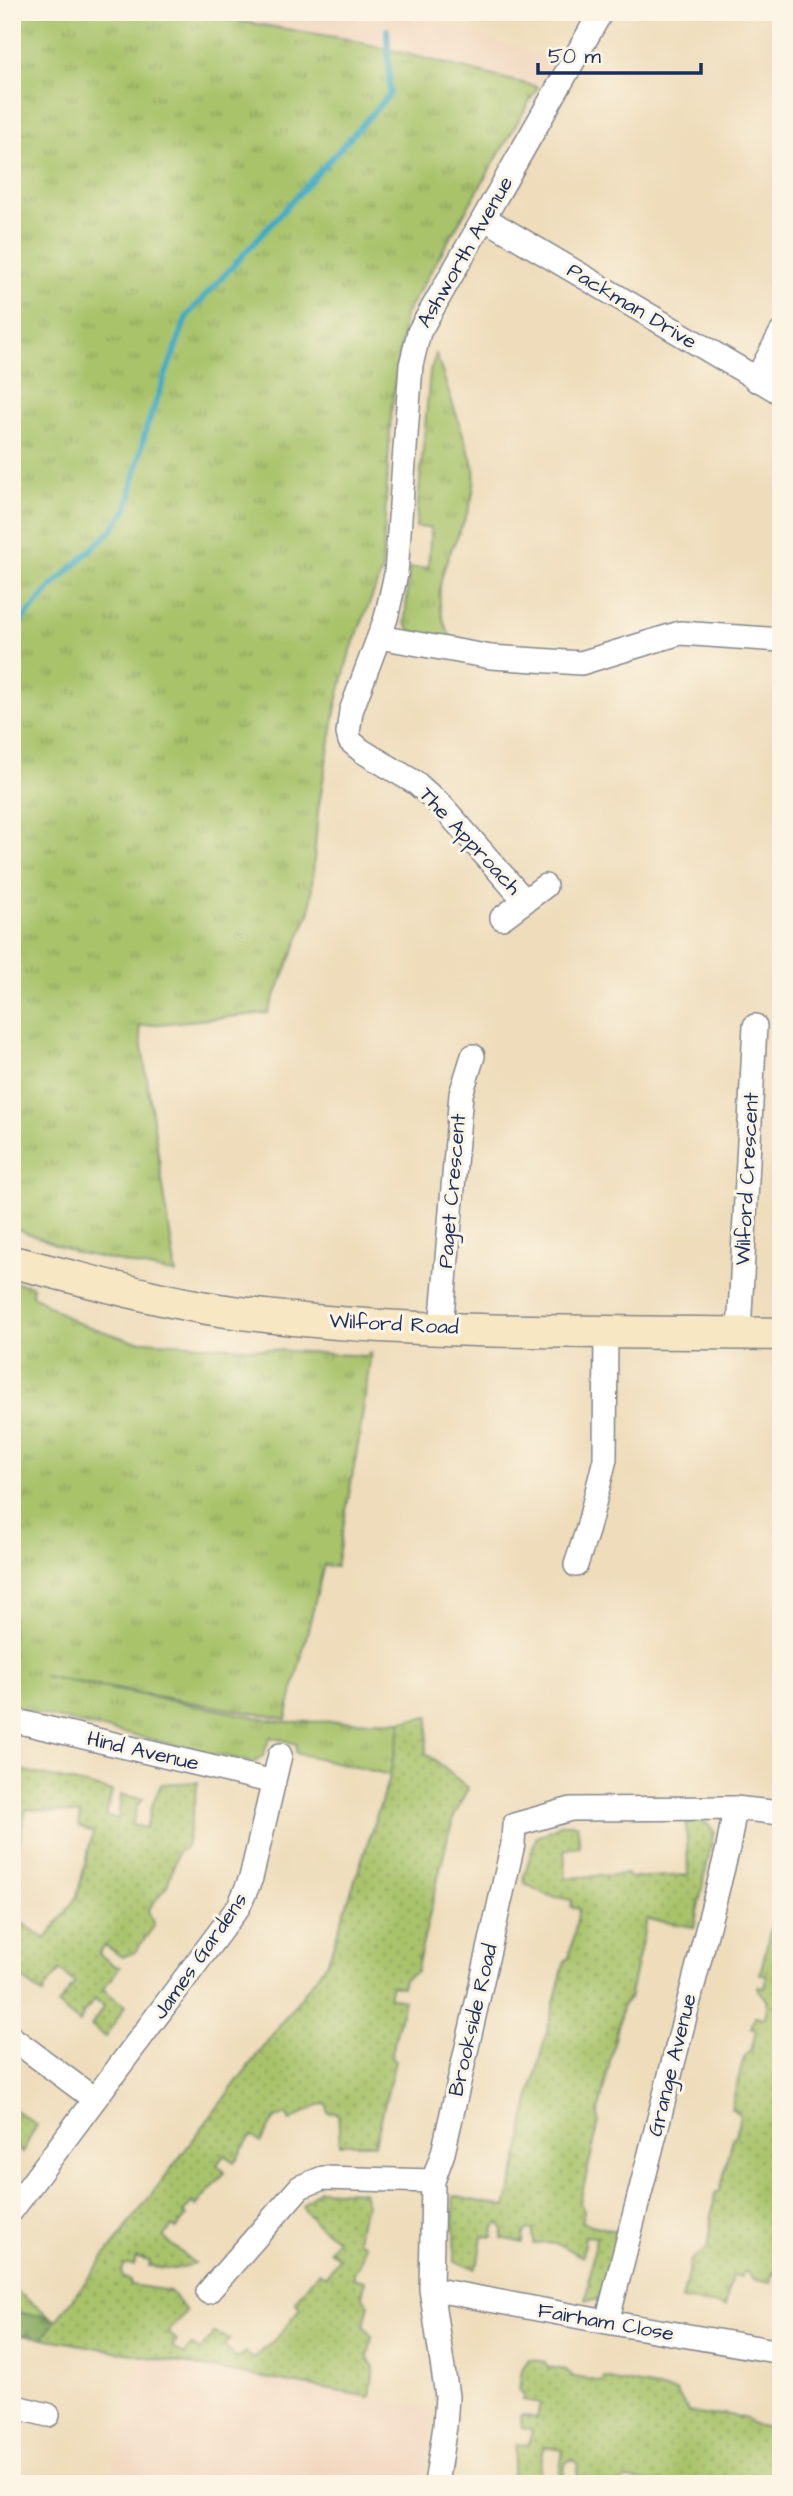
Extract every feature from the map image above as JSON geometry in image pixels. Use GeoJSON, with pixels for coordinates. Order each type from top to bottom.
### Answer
{"type":"FeatureCollection","features":[{"type":"Feature","properties":{"kind":"main road","name":"Wilford Road"},"geometry":{"type":"LineString","coordinates":[[12,1262],[168,1300],[222,1310],[441,1328],[781,1334]]}},
{"type":"Feature","properties":{"kind":"street","name":"Ashworth Avenue"},"geometry":{"type":"LineString","coordinates":[[348,733],[351,711],[391,603],[396,574],[411,365],[415,342],[427,316],[601,12]]}},
{"type":"Feature","properties":{"kind":"street","name":"Packman Drive"},"geometry":{"type":"LineString","coordinates":[[484,218],[781,393]]}},
{"type":"Feature","properties":{"kind":"street"},"geometry":{"type":"LineString","coordinates":[[756,380],[781,333]]}},
{"type":"Feature","properties":{"kind":"street"},"geometry":{"type":"LineString","coordinates":[[380,637],[491,657],[581,663],[680,633],[781,640]]}},
{"type":"Feature","properties":{"kind":"street","name":"The Approach"},"geometry":{"type":"LineString","coordinates":[[348,733],[355,747],[415,783],[443,807],[525,901]]}},
{"type":"Feature","properties":{"kind":"street","name":"The Approach"},"geometry":{"type":"LineString","coordinates":[[502,918],[545,886]]}},
{"type":"Feature","properties":{"kind":"street","name":"Wilford Crescent"},"geometry":{"type":"LineString","coordinates":[[738,1333],[755,1026]]}},
{"type":"Feature","properties":{"kind":"street","name":"Paget Crescent"},"geometry":{"type":"LineString","coordinates":[[441,1328],[461,1094],[473,1056]]}},
{"type":"Feature","properties":{"kind":"street"},"geometry":{"type":"LineString","coordinates":[[576,1566],[605,1459],[606,1331]]}},
{"type":"Feature","properties":{"kind":"street","name":"Hind Avenue"},"geometry":{"type":"LineString","coordinates":[[12,1720],[274,1782]]}},
{"type":"Feature","properties":{"kind":"street","name":"James Gardens"},"geometry":{"type":"LineString","coordinates":[[12,2210],[239,1906],[251,1878],[280,1755]]}},
{"type":"Feature","properties":{"kind":"street","name":"Brookside Road"},"geometry":{"type":"LineString","coordinates":[[436,2484],[447,2396],[431,2289],[433,2181],[443,2152],[510,1857],[514,1825],[571,1809],[735,1808],[781,1814]]}},
{"type":"Feature","properties":{"kind":"street","name":"Grange Avenue"},"geometry":{"type":"LineString","coordinates":[[607,2322],[728,1848],[735,1808]]}},
{"type":"Feature","properties":{"kind":"street"},"geometry":{"type":"LineString","coordinates":[[12,2038],[94,2099]]}},
{"type":"Feature","properties":{"kind":"street"},"geometry":{"type":"LineString","coordinates":[[208,2292],[300,2187],[311,2181],[323,2178],[433,2181]]}},
{"type":"Feature","properties":{"kind":"street","name":"Fairham Close"},"geometry":{"type":"LineString","coordinates":[[431,2289],[781,2352]]}},
{"type":"Feature","properties":{"kind":"street"},"geometry":{"type":"LineString","coordinates":[[14,2414],[48,2415]]}},
{"type":"Feature","properties":{"kind":"shaded area"},"geometry":{"type":"Polygon","coordinates":[[[184,12],[404,12],[551,58],[538,87],[347,39],[184,12]]]}},
{"type":"Feature","properties":{"kind":"shaded area"},"geometry":{"type":"Polygon","coordinates":[[[138,2355],[434,2409],[423,2484],[109,2484],[138,2355]]]}},
{"type":"Feature","properties":{"kind":"green space"},"geometry":{"type":"Polygon","coordinates":[[[12,12],[184,12],[347,39],[538,87],[405,315],[391,413],[382,571],[349,655],[336,706],[318,810],[310,911],[268,1013],[139,1026],[176,1274],[75,1252],[12,1227],[12,12]]]}},
{"type":"Feature","properties":{"kind":"green space"},"geometry":{"type":"Polygon","coordinates":[[[436,354],[474,467],[468,512],[443,572],[440,593],[442,616],[453,641],[419,635],[408,628],[405,622],[409,568],[428,568],[431,528],[416,527],[430,372],[436,354]]]}},
{"type":"Feature","properties":{"kind":"green space"},"geometry":{"type":"Polygon","coordinates":[[[12,1282],[33,1286],[32,1295],[75,1322],[130,1340],[364,1356],[371,1353],[336,1567],[324,1565],[286,1719],[43,1676],[281,1722],[402,1721],[390,1775],[296,1753],[297,1744],[270,1737],[263,1756],[254,1763],[12,1708],[12,1282]]]}},
{"type":"Feature","properties":{"kind":"green space"},"geometry":{"type":"Polygon","coordinates":[[[429,1717],[426,1753],[468,1788],[448,1836],[416,1972],[404,1979],[402,1987],[392,1985],[389,1996],[404,2000],[391,2058],[395,2061],[375,2144],[340,2144],[338,2113],[328,2113],[327,2104],[318,2105],[290,2121],[286,2114],[275,2118],[260,2143],[252,2136],[234,2162],[224,2155],[217,2165],[225,2172],[196,2206],[192,2202],[183,2213],[187,2216],[176,2229],[172,2226],[163,2237],[195,2264],[174,2269],[149,2266],[150,2261],[136,2258],[134,2266],[125,2265],[121,2272],[123,2278],[131,2280],[131,2285],[170,2291],[186,2311],[168,2333],[177,2340],[172,2347],[183,2355],[191,2345],[200,2351],[214,2333],[230,2339],[224,2345],[236,2359],[245,2352],[253,2359],[276,2339],[300,2309],[295,2301],[318,2272],[326,2276],[339,2258],[329,2250],[337,2239],[315,2223],[302,2206],[319,2190],[363,2192],[367,2205],[361,2218],[357,2240],[365,2244],[360,2265],[353,2278],[365,2281],[362,2297],[369,2304],[364,2326],[372,2336],[368,2358],[374,2367],[370,2397],[43,2338],[328,1961],[390,1775],[402,1721],[429,1717]]]}},
{"type":"Feature","properties":{"kind":"green space"},"geometry":{"type":"Polygon","coordinates":[[[12,1768],[112,1791],[106,1816],[118,1819],[121,1795],[143,1799],[137,1806],[132,1825],[146,1828],[161,1784],[198,1782],[186,1847],[178,1852],[167,1886],[148,1910],[154,1926],[135,1952],[122,1957],[105,1945],[99,1954],[120,1967],[103,1989],[125,2006],[106,2037],[91,2026],[104,2006],[95,1999],[83,2014],[80,2023],[58,2005],[75,1983],[60,1970],[43,1994],[12,1971],[12,1935],[19,1921],[46,1939],[77,1896],[93,1832],[78,1826],[80,1814],[26,1809],[18,1847],[12,1846],[12,1768]]]}},
{"type":"Feature","properties":{"kind":"green space"},"geometry":{"type":"Polygon","coordinates":[[[686,1819],[702,1821],[714,1831],[694,1927],[647,1919],[629,1999],[623,2004],[580,2202],[584,2211],[581,2222],[622,2233],[607,2285],[597,2300],[586,2300],[596,2237],[585,2236],[582,2256],[559,2245],[533,2244],[533,2231],[529,2229],[524,2233],[523,2243],[502,2238],[503,2229],[499,2223],[494,2227],[493,2237],[482,2236],[475,2268],[455,2262],[453,2196],[506,2207],[524,2135],[528,2105],[565,1960],[569,1958],[579,1909],[571,1907],[572,1900],[546,1895],[525,1883],[524,1876],[536,1838],[562,1824],[577,1824],[580,1846],[564,1850],[566,1878],[627,1874],[629,1878],[688,1875],[686,1819]]]}},
{"type":"Feature","properties":{"kind":"green space"},"geometry":{"type":"Polygon","coordinates":[[[781,1882],[781,2110],[777,2109],[774,2121],[781,2123],[781,2170],[770,2169],[768,2179],[781,2181],[781,2275],[772,2274],[770,2283],[752,2279],[748,2272],[744,2272],[741,2277],[732,2275],[725,2306],[682,2300],[691,2260],[707,2249],[715,2193],[720,2191],[733,2137],[736,2135],[740,2115],[731,2108],[744,2057],[751,2051],[756,2030],[751,2028],[755,2016],[765,2018],[768,2001],[758,1986],[765,1987],[767,1975],[760,1974],[771,1927],[777,1928],[780,1917],[774,1915],[781,1882]]]}},
{"type":"Feature","properties":{"kind":"green space"},"geometry":{"type":"Polygon","coordinates":[[[12,2108],[37,2125],[22,2153],[12,2145],[12,2108]]]}},
{"type":"Feature","properties":{"kind":"green space"},"geometry":{"type":"Polygon","coordinates":[[[12,2288],[48,2315],[35,2316],[12,2311],[12,2288]]]}},
{"type":"Feature","properties":{"kind":"green space"},"geometry":{"type":"Polygon","coordinates":[[[12,2311],[35,2316],[48,2315],[56,2321],[43,2338],[12,2334],[12,2311]]]}},
{"type":"Feature","properties":{"kind":"green space"},"geometry":{"type":"Polygon","coordinates":[[[529,2359],[545,2362],[548,2367],[566,2370],[574,2377],[602,2382],[604,2378],[676,2392],[689,2412],[745,2418],[753,2425],[781,2430],[781,2484],[670,2484],[625,2479],[620,2484],[577,2477],[578,2464],[571,2459],[565,2464],[564,2475],[559,2475],[563,2450],[544,2447],[537,2484],[519,2484],[520,2480],[511,2479],[516,2445],[529,2444],[532,2430],[522,2428],[521,2415],[537,2418],[540,2403],[523,2400],[524,2394],[519,2390],[522,2369],[529,2359]]]}},
{"type":"Feature","properties":{"kind":"waterway"},"geometry":{"type":"LineString","coordinates":[[12,632],[50,588],[111,531],[127,509],[146,429],[187,316],[390,94],[387,30]]}}]}
